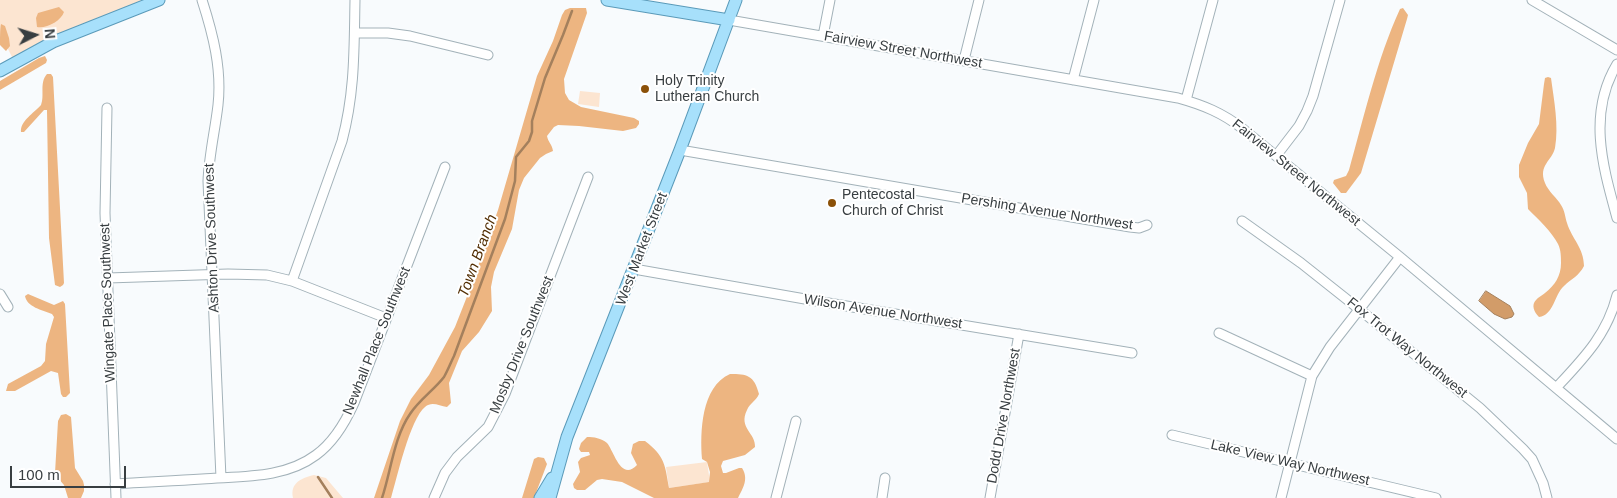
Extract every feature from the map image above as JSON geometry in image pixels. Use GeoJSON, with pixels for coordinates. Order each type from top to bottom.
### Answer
{"type":"FeatureCollection","features":[{"type":"Feature","properties":{"kind":"main road"},"geometry":{"type":"LineString","coordinates":[[0,71],[53,42],[159,0]]}},
{"type":"Feature","properties":{"kind":"main road"},"geometry":{"type":"LineString","coordinates":[[608,0],[729,20]]}},
{"type":"Feature","properties":{"kind":"main road","name":"West Market Street"},"geometry":{"type":"LineString","coordinates":[[550,498],[567,437],[680,150],[736,0]]}},
{"type":"Feature","properties":{"kind":"main road"},"geometry":{"type":"LineString","coordinates":[[540,498],[558,467]]}},
{"type":"Feature","properties":{"kind":"street","name":"Ashton Drive Southwest"},"geometry":{"type":"LineString","coordinates":[[202,0],[218,61],[219,80],[218,105],[208,181],[221,478]]}},
{"type":"Feature","properties":{"kind":"street"},"geometry":{"type":"LineString","coordinates":[[292,282],[342,141],[347,120],[354,78],[355,0]]}},
{"type":"Feature","properties":{"kind":"street"},"geometry":{"type":"LineString","coordinates":[[823,36],[830,0]]}},
{"type":"Feature","properties":{"kind":"street"},"geometry":{"type":"LineString","coordinates":[[964,60],[979,0]]}},
{"type":"Feature","properties":{"kind":"street"},"geometry":{"type":"LineString","coordinates":[[1073,80],[1094,0]]}},
{"type":"Feature","properties":{"kind":"street"},"geometry":{"type":"LineString","coordinates":[[1186,100],[1213,0]]}},
{"type":"Feature","properties":{"kind":"street"},"geometry":{"type":"LineString","coordinates":[[1276,156],[1299,126],[1307,111],[1340,0]]}},
{"type":"Feature","properties":{"kind":"street"},"geometry":{"type":"LineString","coordinates":[[1532,0],[1617,50]]}},
{"type":"Feature","properties":{"kind":"street","name":"Fairview Street Northwest"},"geometry":{"type":"LineString","coordinates":[[729,20],[1186,100],[1226,116],[1400,257],[1617,439]]}},
{"type":"Feature","properties":{"kind":"street"},"geometry":{"type":"LineString","coordinates":[[354,33],[410,36],[488,55]]}},
{"type":"Feature","properties":{"kind":"street"},"geometry":{"type":"LineString","coordinates":[[1617,64],[1607,86],[1600,132],[1603,168],[1617,218]]}},
{"type":"Feature","properties":{"kind":"street","name":"Wingate Place Southwest"},"geometry":{"type":"LineString","coordinates":[[107,108],[105,213],[116,498]]}},
{"type":"Feature","properties":{"kind":"street","name":"Pershing Avenue Northwest"},"geometry":{"type":"LineString","coordinates":[[680,150],[1130,227],[1138,228],[1147,225]]}},
{"type":"Feature","properties":{"kind":"street","name":"Newhall Place Southwest"},"geometry":{"type":"LineString","coordinates":[[115,484],[257,476],[282,470],[308,460],[327,445],[342,425],[354,403],[445,167]]}},
{"type":"Feature","properties":{"kind":"street","name":"Mosby Drive Southwest"},"geometry":{"type":"LineString","coordinates":[[434,498],[445,473],[457,457],[488,427],[505,394],[588,177]]}},
{"type":"Feature","properties":{"kind":"street","name":"Fox Trot Way Northwest"},"geometry":{"type":"LineString","coordinates":[[1242,221],[1301,263],[1360,309],[1480,408],[1523,449],[1544,483],[1547,498]]}},
{"type":"Feature","properties":{"kind":"street"},"geometry":{"type":"LineString","coordinates":[[1281,498],[1312,376],[1330,347],[1400,257]]}},
{"type":"Feature","properties":{"kind":"street","name":"Wilson Avenue Northwest"},"geometry":{"type":"LineString","coordinates":[[634,268],[1132,353]]}},
{"type":"Feature","properties":{"kind":"street"},"geometry":{"type":"LineString","coordinates":[[108,278],[256,274],[292,282],[386,318]]}},
{"type":"Feature","properties":{"kind":"street"},"geometry":{"type":"LineString","coordinates":[[0,294],[8,307]]}},
{"type":"Feature","properties":{"kind":"street"},"geometry":{"type":"LineString","coordinates":[[1556,388],[1592,348],[1610,318],[1617,295]]}},
{"type":"Feature","properties":{"kind":"street"},"geometry":{"type":"LineString","coordinates":[[1219,333],[1312,376]]}},
{"type":"Feature","properties":{"kind":"street","name":"Dodd Drive Northwest"},"geometry":{"type":"LineString","coordinates":[[990,498],[1019,334]]}},
{"type":"Feature","properties":{"kind":"street"},"geometry":{"type":"LineString","coordinates":[[776,498],[796,421]]}},
{"type":"Feature","properties":{"kind":"street","name":"Lake View Way Northwest"},"geometry":{"type":"LineString","coordinates":[[1172,435],[1436,498]]}},
{"type":"Feature","properties":{"kind":"street"},"geometry":{"type":"LineString","coordinates":[[882,498],[885,478]]}},
{"type":"Feature","properties":{"kind":"shaded area"},"geometry":{"type":"Polygon","coordinates":[[[0,0],[159,0],[15,63],[0,33],[0,0]]]}},
{"type":"Feature","properties":{"kind":"shaded area"},"geometry":{"type":"Polygon","coordinates":[[[59,7],[64,12],[57,21],[49,26],[37,27],[36,18],[38,13],[59,7]]]}},
{"type":"Feature","properties":{"kind":"shaded area"},"geometry":{"type":"Polygon","coordinates":[[[570,8],[586,8],[587,13],[564,79],[565,93],[569,100],[581,107],[634,118],[639,121],[639,124],[636,128],[623,131],[558,125],[547,136],[553,151],[540,158],[524,178],[519,190],[512,229],[494,272],[491,287],[492,311],[479,332],[462,351],[449,383],[451,403],[447,407],[430,404],[419,414],[409,436],[391,498],[374,498],[400,421],[411,399],[429,375],[455,327],[498,210],[537,76],[553,41],[562,15],[565,10],[570,8]]]}},
{"type":"Feature","properties":{"kind":"shaded area"},"geometry":{"type":"Polygon","coordinates":[[[1403,8],[1408,15],[1407,19],[1361,173],[1346,193],[1341,193],[1333,183],[1334,180],[1346,176],[1349,170],[1384,48],[1400,9],[1403,8]]]}},
{"type":"Feature","properties":{"kind":"shaded area"},"geometry":{"type":"Polygon","coordinates":[[[1,24],[5,26],[9,38],[10,46],[6,51],[0,45],[1,24]]]}},
{"type":"Feature","properties":{"kind":"shaded area"},"geometry":{"type":"Polygon","coordinates":[[[45,56],[46,63],[0,90],[0,81],[45,56]]]}},
{"type":"Feature","properties":{"kind":"shaded area"},"geometry":{"type":"Polygon","coordinates":[[[47,74],[51,74],[53,77],[64,283],[60,287],[55,285],[49,238],[47,110],[44,110],[24,132],[21,132],[25,121],[41,105],[43,81],[47,74]]]}},
{"type":"Feature","properties":{"kind":"shaded area"},"geometry":{"type":"Polygon","coordinates":[[[1545,78],[1551,78],[1555,104],[1556,140],[1555,148],[1544,167],[1543,177],[1546,186],[1562,207],[1569,229],[1582,254],[1584,266],[1561,290],[1548,313],[1539,317],[1533,306],[1534,302],[1549,290],[1557,280],[1561,268],[1561,253],[1552,235],[1528,209],[1527,193],[1519,177],[1519,165],[1528,143],[1539,124],[1545,78]]]}},
{"type":"Feature","properties":{"kind":"shaded area"},"geometry":{"type":"Polygon","coordinates":[[[580,91],[600,93],[599,107],[578,104],[580,91]]]}},
{"type":"Feature","properties":{"kind":"shaded area"},"geometry":{"type":"Polygon","coordinates":[[[1486,291],[1510,306],[1514,314],[1512,317],[1505,319],[1494,314],[1479,301],[1486,291]]]}},
{"type":"Feature","properties":{"kind":"shaded area"},"geometry":{"type":"Polygon","coordinates":[[[28,294],[54,305],[63,301],[65,304],[70,393],[66,397],[63,397],[61,394],[58,373],[51,371],[15,391],[6,391],[8,384],[41,366],[45,361],[46,344],[54,317],[52,314],[29,303],[25,296],[28,294]]]}},
{"type":"Feature","properties":{"kind":"shaded area"},"geometry":{"type":"Polygon","coordinates":[[[730,374],[741,374],[752,379],[759,394],[748,408],[745,416],[746,426],[755,442],[755,447],[745,455],[723,461],[721,466],[723,473],[742,468],[745,480],[738,498],[654,498],[622,482],[602,479],[597,480],[585,490],[574,488],[573,484],[580,472],[578,462],[581,458],[590,455],[589,452],[581,452],[579,449],[581,443],[587,437],[597,438],[607,443],[622,468],[627,470],[637,465],[631,453],[633,444],[645,441],[660,456],[669,488],[709,482],[710,472],[707,462],[702,459],[701,436],[704,411],[713,389],[720,380],[730,374]]]}},
{"type":"Feature","properties":{"kind":"shaded area"},"geometry":{"type":"Polygon","coordinates":[[[66,414],[71,417],[75,468],[84,485],[81,498],[68,498],[64,485],[55,473],[58,421],[61,415],[66,414]]]}},
{"type":"Feature","properties":{"kind":"shaded area"},"geometry":{"type":"Polygon","coordinates":[[[538,457],[544,458],[547,464],[534,498],[522,498],[534,459],[538,457]]]}},
{"type":"Feature","properties":{"kind":"shaded area"},"geometry":{"type":"Polygon","coordinates":[[[707,462],[710,482],[669,488],[666,467],[707,462]]]}},
{"type":"Feature","properties":{"kind":"shaded area"},"geometry":{"type":"Polygon","coordinates":[[[314,475],[326,478],[343,498],[293,498],[293,488],[295,485],[305,478],[314,475]]]}},
{"type":"Feature","properties":{"kind":"waterway","name":"Town Branch"},"geometry":{"type":"LineString","coordinates":[[382,498],[396,444],[405,423],[418,404],[444,377],[454,356],[505,219],[515,181],[516,157],[529,141],[532,132],[532,121],[545,78],[572,11]]}},
{"type":"Feature","properties":{"kind":"waterway"},"geometry":{"type":"LineString","coordinates":[[318,477],[332,498]]}},
{"type":"Feature","properties":{"kind":"place","name":"Holy Trinity Lutheran Church"},"geometry":{"type":"Point","coordinates":[645,89]}},
{"type":"Feature","properties":{"kind":"place","name":"Pentecostal Church of Christ"},"geometry":{"type":"Point","coordinates":[832,203]}}]}
